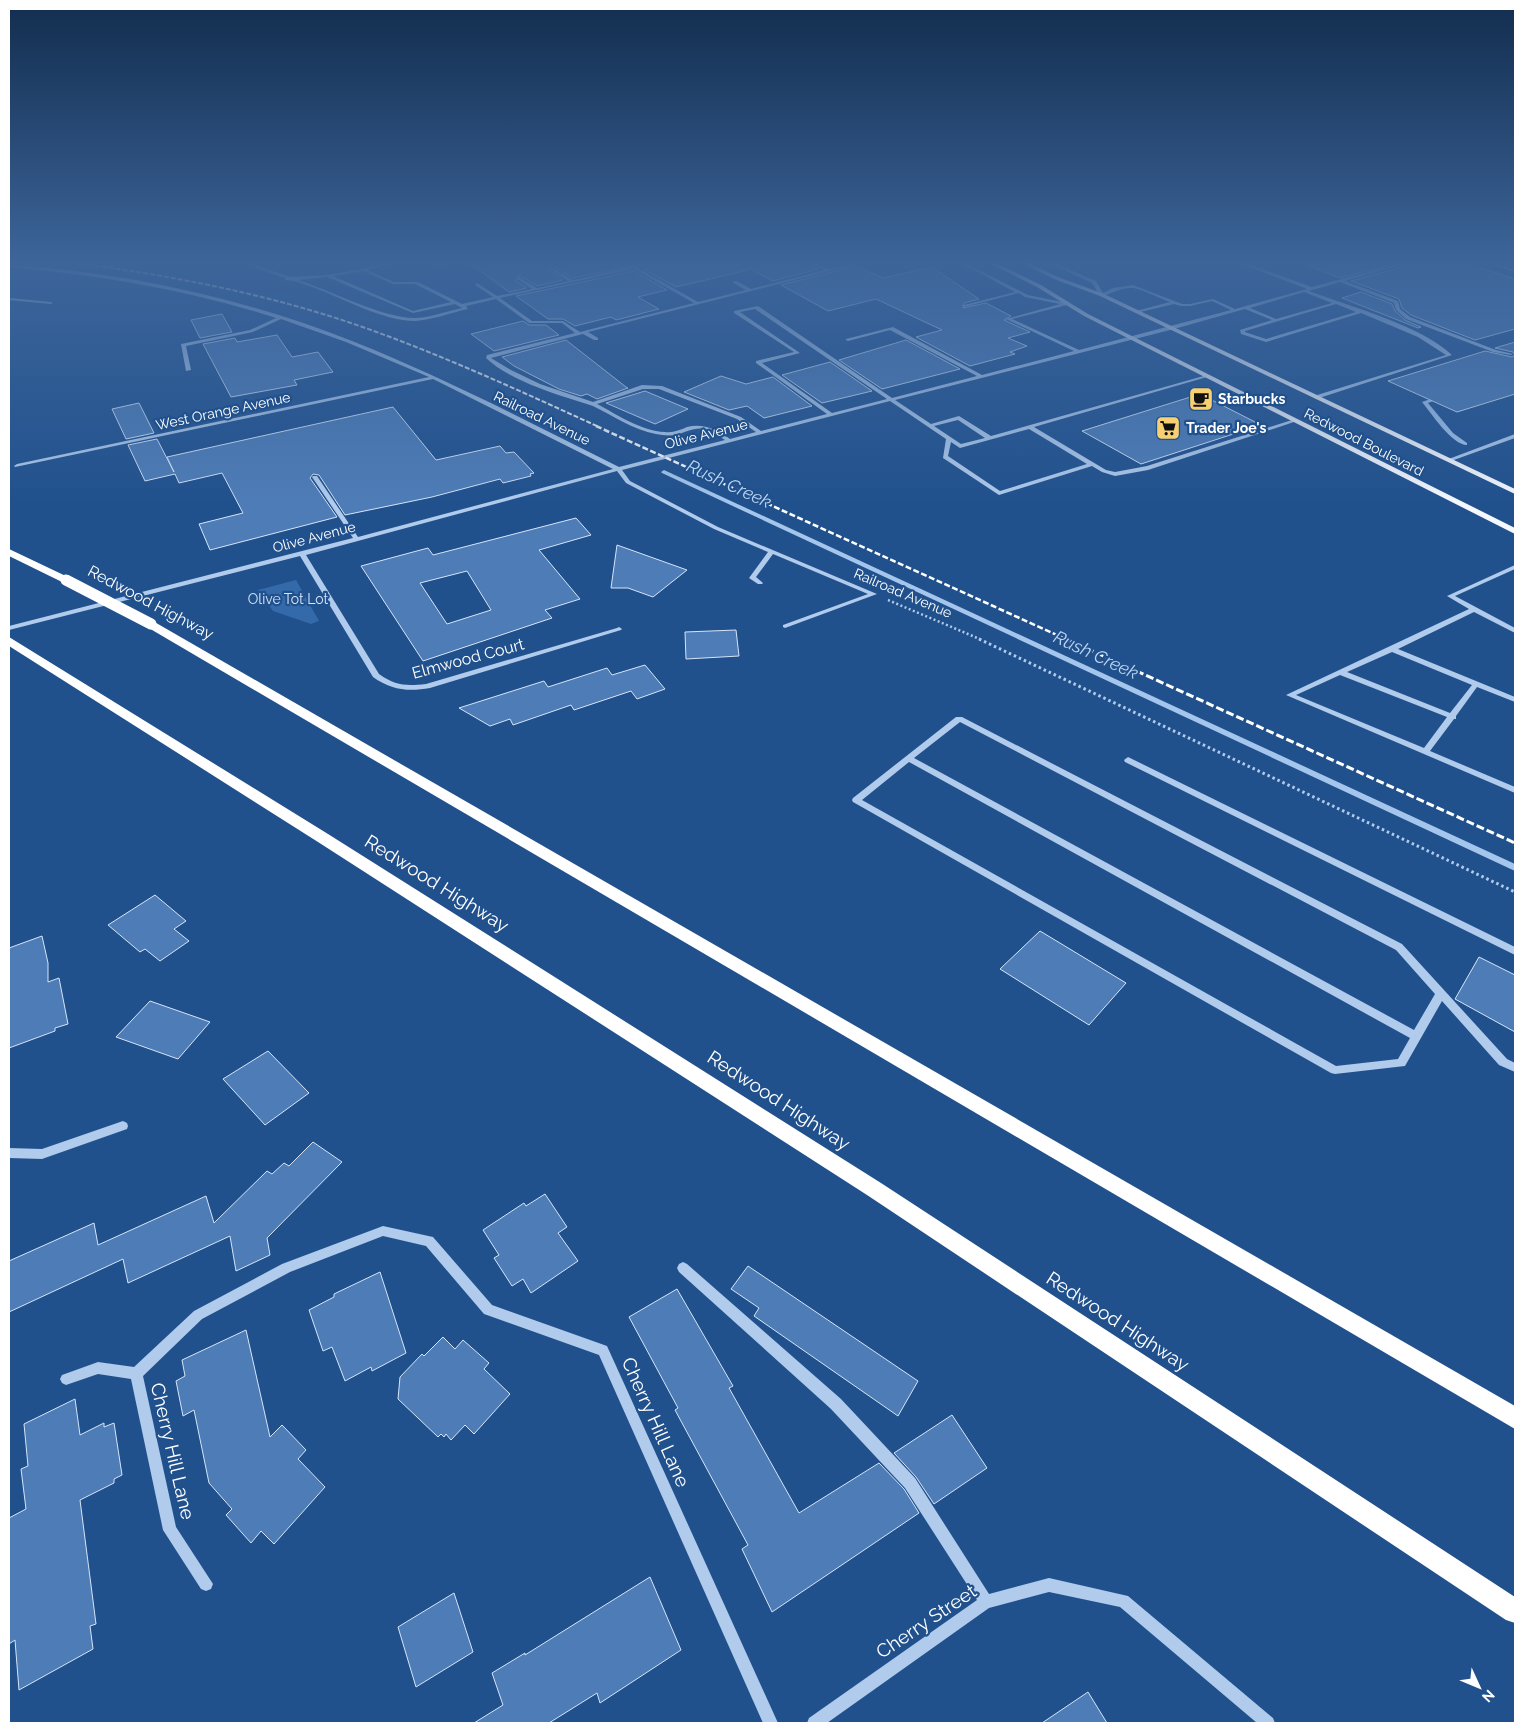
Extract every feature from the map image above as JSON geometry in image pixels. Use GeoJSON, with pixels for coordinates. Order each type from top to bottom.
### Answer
{"type":"FeatureCollection","features":[{"type":"Feature","properties":{"kind":"highway","name":"Redwood Highway"},"geometry":{"type":"LineString","coordinates":[[9,552],[151,624],[1515,1418]]}},
{"type":"Feature","properties":{"kind":"highway","name":"Redwood Highway"},"geometry":{"type":"LineString","coordinates":[[9,642],[31,654],[874,1189],[1515,1611]]}},
{"type":"Feature","properties":{"kind":"main road","name":"Redwood Boulevard"},"geometry":{"type":"LineString","coordinates":[[1142,343],[1515,531]]}},
{"type":"Feature","properties":{"kind":"main road","name":"Redwood Boulevard"},"geometry":{"type":"LineString","coordinates":[[1203,343],[1515,492]]}},
{"type":"Feature","properties":{"kind":"street"},"geometry":{"type":"LineString","coordinates":[[188,370],[183,344],[190,343]]}},
{"type":"Feature","properties":{"kind":"street","name":"Railroad Avenue"},"geometry":{"type":"LineString","coordinates":[[350,343],[433,378],[618,469],[628,482],[716,528],[874,594]]}},
{"type":"Feature","properties":{"kind":"street"},"geometry":{"type":"LineString","coordinates":[[539,343],[491,355],[488,358],[500,366],[573,399],[593,404],[654,432],[676,433],[695,426],[716,430],[730,441]]}},
{"type":"Feature","properties":{"kind":"street"},"geometry":{"type":"LineString","coordinates":[[783,343],[798,353],[758,362],[831,415]]}},
{"type":"Feature","properties":{"kind":"street"},"geometry":{"type":"LineString","coordinates":[[810,343],[873,385],[890,400],[960,446],[1206,376]]}},
{"type":"Feature","properties":{"kind":"street"},"geometry":{"type":"LineString","coordinates":[[919,343],[983,376]]}},
{"type":"Feature","properties":{"kind":"street"},"geometry":{"type":"LineString","coordinates":[[1061,343],[1079,352]]}},
{"type":"Feature","properties":{"kind":"street","name":"Olive Avenue"},"geometry":{"type":"LineString","coordinates":[[9,628],[302,554],[618,469],[1114,343]]}},
{"type":"Feature","properties":{"kind":"street"},"geometry":{"type":"LineString","coordinates":[[1316,397],[1450,355],[1432,343]]}},
{"type":"Feature","properties":{"kind":"street"},"geometry":{"type":"LineString","coordinates":[[1473,343],[1495,351],[1511,354]]}},
{"type":"Feature","properties":{"kind":"street","name":"West Orange Avenue"},"geometry":{"type":"LineString","coordinates":[[17,466],[433,378]]}},
{"type":"Feature","properties":{"kind":"street"},"geometry":{"type":"LineString","coordinates":[[593,404],[642,387],[660,387],[739,418],[761,433]]}},
{"type":"Feature","properties":{"kind":"street"},"geometry":{"type":"LineString","coordinates":[[930,426],[959,418],[990,438]]}},
{"type":"Feature","properties":{"kind":"street"},"geometry":{"type":"LineString","coordinates":[[1030,427],[1092,464],[1115,474],[1148,468],[1294,421]]}},
{"type":"Feature","properties":{"kind":"street"},"geometry":{"type":"LineString","coordinates":[[1449,460],[1515,436]]}},
{"type":"Feature","properties":{"kind":"street"},"geometry":{"type":"LineString","coordinates":[[948,438],[945,457],[999,493],[1092,464]]}},
{"type":"Feature","properties":{"kind":"street"},"geometry":{"type":"LineString","coordinates":[[315,477],[356,539]]}},
{"type":"Feature","properties":{"kind":"street"},"geometry":{"type":"LineString","coordinates":[[760,583],[752,578],[770,552]]}},
{"type":"Feature","properties":{"kind":"street","name":"Elmwood Court"},"geometry":{"type":"LineString","coordinates":[[302,554],[376,675],[390,686],[405,688],[427,686],[619,629]]}},
{"type":"Feature","properties":{"kind":"street"},"geometry":{"type":"LineString","coordinates":[[1515,567],[1450,596],[1515,631]]}},
{"type":"Feature","properties":{"kind":"street"},"geometry":{"type":"LineString","coordinates":[[785,626],[874,594]]}},
{"type":"Feature","properties":{"kind":"street"},"geometry":{"type":"LineString","coordinates":[[1475,609],[1342,673],[1290,695],[1515,790]]}},
{"type":"Feature","properties":{"kind":"street"},"geometry":{"type":"LineString","coordinates":[[1392,649],[1515,700]]}},
{"type":"Feature","properties":{"kind":"street"},"geometry":{"type":"LineString","coordinates":[[1342,673],[1453,717]]}},
{"type":"Feature","properties":{"kind":"street"},"geometry":{"type":"LineString","coordinates":[[1425,752],[1476,684]]}},
{"type":"Feature","properties":{"kind":"street"},"geometry":{"type":"LineString","coordinates":[[1441,993],[1402,1063],[1335,1070],[856,800],[959,719],[1399,947],[1441,993],[1503,1062],[1515,1068]]}},
{"type":"Feature","properties":{"kind":"street"},"geometry":{"type":"LineString","coordinates":[[909,759],[1416,1036]]}},
{"type":"Feature","properties":{"kind":"street"},"geometry":{"type":"LineString","coordinates":[[1128,760],[1515,950]]}},
{"type":"Feature","properties":{"kind":"street"},"geometry":{"type":"LineString","coordinates":[[9,1153],[42,1154],[123,1126]]}},
{"type":"Feature","properties":{"kind":"street","name":"Cherry Hill Lane"},"geometry":{"type":"LineString","coordinates":[[206,1584],[170,1530],[136,1374],[198,1315],[286,1268],[383,1231],[429,1241],[488,1310],[602,1350],[771,1723]]}},
{"type":"Feature","properties":{"kind":"street"},"geometry":{"type":"LineString","coordinates":[[683,1268],[836,1404],[910,1483],[986,1602]]}},
{"type":"Feature","properties":{"kind":"street"},"geometry":{"type":"LineString","coordinates":[[66,1379],[98,1368],[136,1374]]}},
{"type":"Feature","properties":{"kind":"street","name":"Cherry Street"},"geometry":{"type":"LineString","coordinates":[[814,1723],[986,1602],[1049,1585],[1123,1601],[1268,1723]]}},
{"type":"Feature","properties":{"kind":"path","name":"Railroad Avenue"},"geometry":{"type":"LineString","coordinates":[[874,594],[1010,652],[1515,892]]}},
{"type":"Feature","properties":{"kind":"green space","name":"Olive Tot Lot"},"geometry":{"type":"Polygon","coordinates":[[[296,580],[319,621],[311,624],[273,611],[258,590],[296,580]]]}},
{"type":"Feature","properties":{"kind":"building"},"geometry":{"type":"Polygon","coordinates":[[[282,343],[292,357],[318,352],[333,372],[294,380],[297,385],[231,397],[203,344],[282,343]]]}},
{"type":"Feature","properties":{"kind":"building"},"geometry":{"type":"Polygon","coordinates":[[[483,343],[527,343],[494,351],[483,343]]]}},
{"type":"Feature","properties":{"kind":"building"},"geometry":{"type":"Polygon","coordinates":[[[555,343],[570,343],[628,388],[597,399],[587,394],[581,396],[559,389],[514,366],[502,357],[555,343]]]}},
{"type":"Feature","properties":{"kind":"building"},"geometry":{"type":"Polygon","coordinates":[[[897,343],[911,343],[960,369],[882,389],[839,360],[897,343]]]}},
{"type":"Feature","properties":{"kind":"building"},"geometry":{"type":"Polygon","coordinates":[[[927,343],[1019,343],[1027,346],[1010,352],[1015,354],[970,366],[927,343]]]}},
{"type":"Feature","properties":{"kind":"building"},"geometry":{"type":"Polygon","coordinates":[[[1515,343],[1515,355],[1513,352],[1495,348],[1515,343]]]}},
{"type":"Feature","properties":{"kind":"building"},"geometry":{"type":"Polygon","coordinates":[[[1485,351],[1512,357],[1515,355],[1515,394],[1457,412],[1388,381],[1485,351]]]}},
{"type":"Feature","properties":{"kind":"building"},"geometry":{"type":"Polygon","coordinates":[[[830,362],[872,391],[822,403],[782,375],[830,362]]]}},
{"type":"Feature","properties":{"kind":"building"},"geometry":{"type":"Polygon","coordinates":[[[721,376],[746,384],[773,377],[812,406],[764,418],[747,406],[729,410],[684,392],[721,376]]]}},
{"type":"Feature","properties":{"kind":"building"},"geometry":{"type":"Polygon","coordinates":[[[645,391],[688,409],[655,424],[606,403],[645,391]]]}},
{"type":"Feature","properties":{"kind":"building","name":"Trader Joe's"},"geometry":{"type":"Polygon","coordinates":[[[1200,394],[1261,425],[1141,464],[1082,431],[1200,394]]]}},
{"type":"Feature","properties":{"kind":"building"},"geometry":{"type":"Polygon","coordinates":[[[139,403],[154,433],[126,439],[112,409],[139,403]]]}},
{"type":"Feature","properties":{"kind":"building"},"geometry":{"type":"Polygon","coordinates":[[[393,407],[436,460],[500,446],[506,453],[514,452],[534,473],[530,474],[531,476],[503,483],[500,479],[432,497],[345,515],[319,475],[313,474],[310,478],[337,517],[210,550],[199,524],[243,513],[222,473],[179,483],[175,474],[145,481],[128,445],[157,439],[174,472],[167,457],[393,407]]]}},
{"type":"Feature","properties":{"kind":"building"},"geometry":{"type":"Polygon","coordinates":[[[576,518],[591,535],[539,550],[580,599],[545,610],[552,618],[423,661],[361,566],[428,548],[433,555],[576,518]],[[467,571],[420,583],[447,624],[491,610],[467,571]]]}},
{"type":"Feature","properties":{"kind":"building"},"geometry":{"type":"Polygon","coordinates":[[[617,545],[687,570],[653,597],[628,588],[611,588],[617,545]]]}},
{"type":"Feature","properties":{"kind":"building"},"geometry":{"type":"Polygon","coordinates":[[[736,630],[739,656],[686,659],[685,632],[736,630]]]}},
{"type":"Feature","properties":{"kind":"building"},"geometry":{"type":"Polygon","coordinates":[[[645,665],[665,689],[637,699],[631,691],[574,710],[571,705],[513,725],[510,719],[490,726],[459,708],[544,681],[548,687],[607,668],[612,675],[645,665]]]}},
{"type":"Feature","properties":{"kind":"building"},"geometry":{"type":"Polygon","coordinates":[[[155,895],[186,921],[174,929],[189,941],[160,961],[145,949],[140,952],[108,925],[155,895]]]}},
{"type":"Feature","properties":{"kind":"building"},"geometry":{"type":"Polygon","coordinates":[[[1040,931],[1126,983],[1089,1025],[1000,969],[1040,931]]]}},
{"type":"Feature","properties":{"kind":"building"},"geometry":{"type":"Polygon","coordinates":[[[42,936],[48,963],[48,982],[59,978],[68,1024],[55,1028],[55,1031],[9,1048],[9,948],[42,936]]]}},
{"type":"Feature","properties":{"kind":"building"},"geometry":{"type":"Polygon","coordinates":[[[1479,957],[1515,975],[1515,1032],[1455,999],[1479,957]]]}},
{"type":"Feature","properties":{"kind":"building"},"geometry":{"type":"Polygon","coordinates":[[[150,1001],[210,1022],[178,1059],[116,1037],[150,1001]]]}},
{"type":"Feature","properties":{"kind":"building"},"geometry":{"type":"Polygon","coordinates":[[[268,1051],[309,1093],[265,1125],[223,1079],[268,1051]]]}},
{"type":"Feature","properties":{"kind":"building"},"geometry":{"type":"Polygon","coordinates":[[[313,1142],[342,1162],[267,1238],[270,1255],[236,1271],[230,1236],[128,1283],[123,1259],[9,1312],[9,1261],[94,1223],[98,1245],[206,1196],[214,1223],[267,1171],[272,1174],[284,1163],[289,1166],[313,1142]]]}},
{"type":"Feature","properties":{"kind":"building"},"geometry":{"type":"Polygon","coordinates":[[[545,1194],[567,1227],[558,1233],[578,1261],[531,1293],[523,1279],[512,1286],[494,1258],[499,1255],[483,1230],[524,1203],[526,1206],[545,1194]]]}},
{"type":"Feature","properties":{"kind":"building"},"geometry":{"type":"Polygon","coordinates":[[[748,1266],[918,1381],[898,1416],[754,1316],[759,1308],[731,1289],[748,1266]]]}},
{"type":"Feature","properties":{"kind":"building"},"geometry":{"type":"Polygon","coordinates":[[[380,1272],[406,1353],[372,1371],[371,1367],[345,1381],[332,1347],[323,1351],[309,1310],[334,1297],[334,1294],[380,1272]]]}},
{"type":"Feature","properties":{"kind":"building"},"geometry":{"type":"Polygon","coordinates":[[[677,1289],[733,1386],[729,1388],[799,1513],[879,1463],[904,1489],[919,1513],[772,1612],[742,1549],[748,1545],[675,1410],[678,1408],[629,1317],[677,1289]]]}},
{"type":"Feature","properties":{"kind":"building"},"geometry":{"type":"Polygon","coordinates":[[[246,1330],[270,1437],[282,1425],[306,1450],[298,1459],[325,1487],[274,1544],[261,1531],[251,1543],[226,1515],[232,1509],[209,1483],[194,1410],[183,1416],[176,1381],[185,1376],[182,1360],[246,1330]]]}},
{"type":"Feature","properties":{"kind":"building"},"geometry":{"type":"Polygon","coordinates":[[[443,1337],[455,1349],[463,1340],[489,1363],[484,1369],[510,1394],[474,1434],[465,1425],[451,1440],[446,1434],[444,1437],[441,1434],[438,1437],[398,1399],[400,1377],[422,1354],[424,1356],[443,1337]]]}},
{"type":"Feature","properties":{"kind":"building"},"geometry":{"type":"Polygon","coordinates":[[[75,1399],[80,1435],[104,1423],[104,1427],[114,1423],[122,1475],[114,1479],[114,1483],[80,1500],[96,1624],[90,1626],[93,1649],[19,1690],[15,1640],[9,1644],[9,1518],[26,1509],[21,1469],[28,1466],[24,1424],[75,1399]]]}},
{"type":"Feature","properties":{"kind":"building"},"geometry":{"type":"Polygon","coordinates":[[[952,1415],[987,1468],[934,1504],[916,1477],[894,1453],[952,1415]]]}},
{"type":"Feature","properties":{"kind":"building"},"geometry":{"type":"Polygon","coordinates":[[[650,1577],[681,1650],[600,1703],[597,1693],[549,1723],[474,1723],[503,1705],[492,1673],[525,1653],[525,1655],[650,1577]]]}},
{"type":"Feature","properties":{"kind":"building"},"geometry":{"type":"Polygon","coordinates":[[[454,1593],[473,1652],[416,1687],[398,1627],[454,1593]]]}},
{"type":"Feature","properties":{"kind":"building"},"geometry":{"type":"Polygon","coordinates":[[[1088,1692],[1107,1723],[1042,1723],[1088,1692]]]}},
{"type":"Feature","properties":{"kind":"waterway"},"geometry":{"type":"LineString","coordinates":[[1441,397],[1425,402],[1451,434],[1465,444]]}},
{"type":"Feature","properties":{"kind":"waterway","name":"Rush Creek"},"geometry":{"type":"LineString","coordinates":[[664,472],[1515,868]]}},
{"type":"Feature","properties":{"kind":"railway"},"geometry":{"type":"LineString","coordinates":[[405,343],[507,385],[599,427]]}},
{"type":"Feature","properties":{"kind":"railway"},"geometry":{"type":"LineString","coordinates":[[596,426],[1068,640]]}},
{"type":"Feature","properties":{"kind":"railway"},"geometry":{"type":"LineString","coordinates":[[1066,639],[1515,843]]}},
{"type":"Feature","properties":{"kind":"place","name":"Starbucks"},"geometry":{"type":"Point","coordinates":[1201,399]}},
{"type":"Feature","properties":{"kind":"place","name":"Trader Joe's"},"geometry":{"type":"Point","coordinates":[1168,428]}}]}
